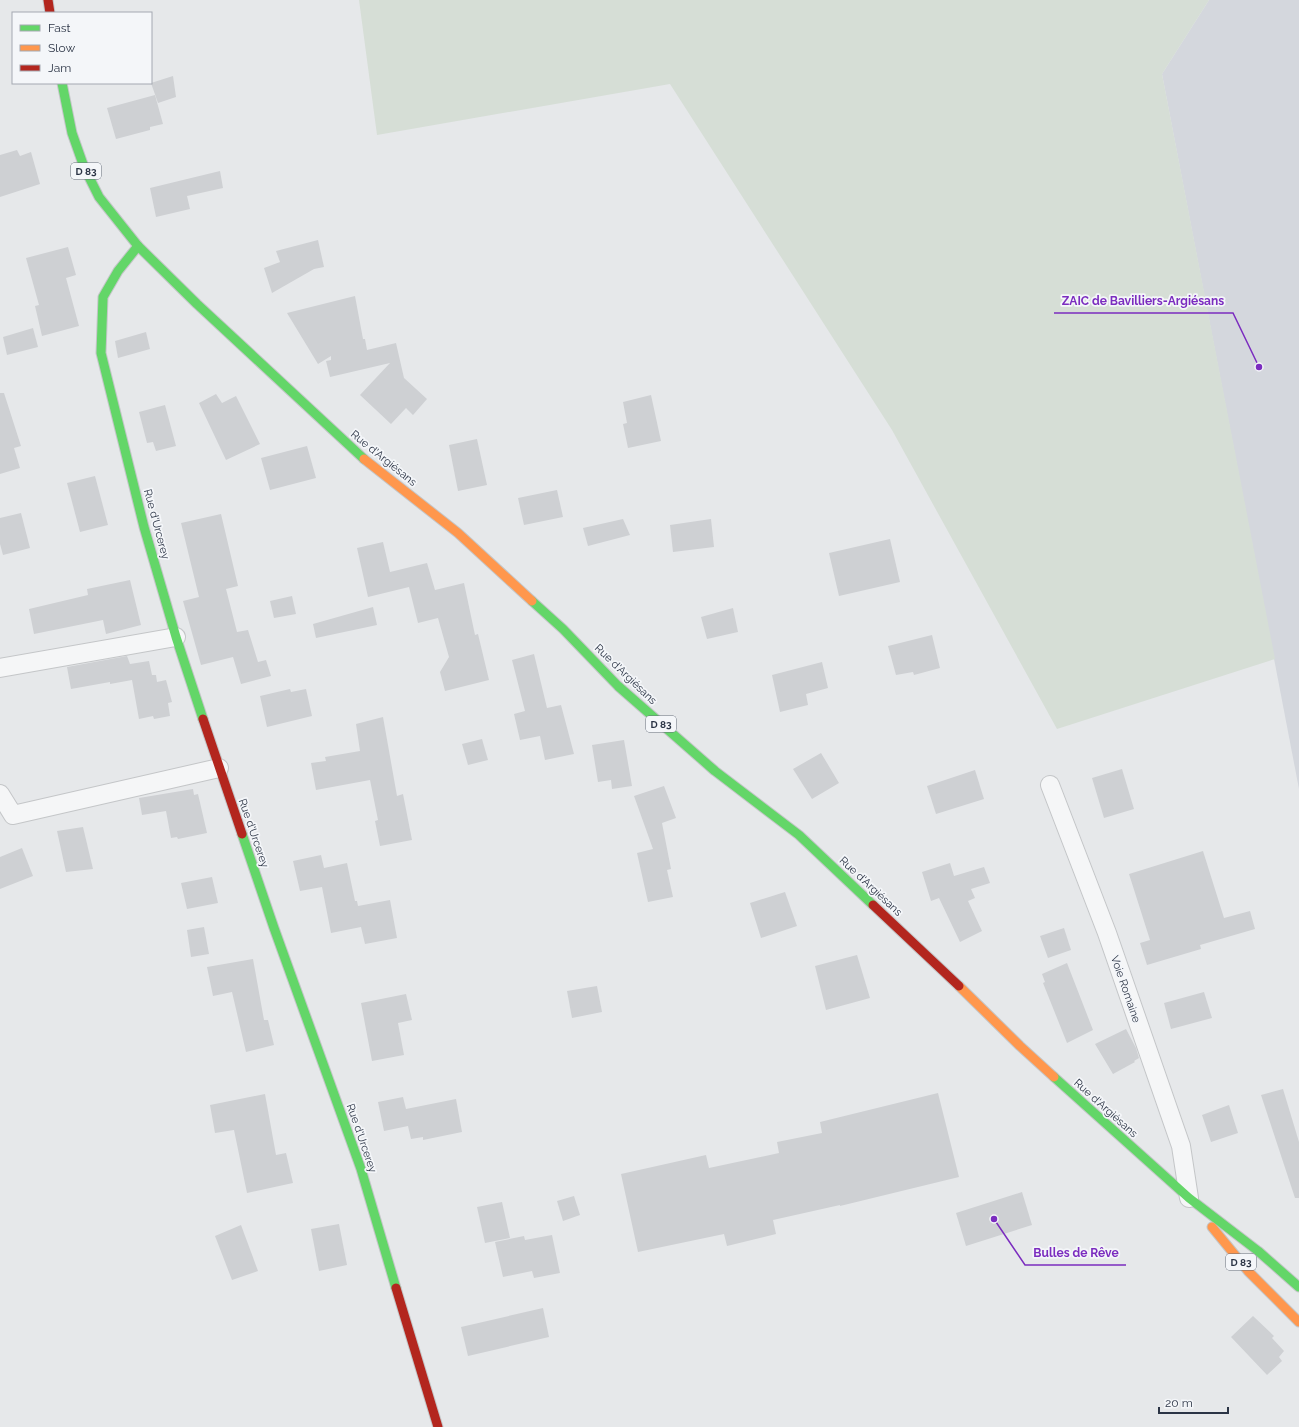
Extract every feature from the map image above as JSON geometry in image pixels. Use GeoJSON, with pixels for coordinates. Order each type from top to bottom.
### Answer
{"type":"FeatureCollection","features":[{"type":"Feature","properties":{"kind":"main road"},"geometry":{"type":"LineString","coordinates":[[48,0],[50,12]]}},
{"type":"Feature","properties":{"kind":"main road","name":"D 83"},"geometry":{"type":"LineString","coordinates":[[62,84],[72,133],[84,167],[99,197],[138,246]]}},
{"type":"Feature","properties":{"kind":"main road","name":"Rue d'Urcerey"},"geometry":{"type":"LineString","coordinates":[[138,246],[118,271],[103,297],[101,353],[144,527],[176,637],[219,768],[274,928],[361,1169],[438,1427]]}},
{"type":"Feature","properties":{"kind":"main road","name":"Rue d'Argiésans"},"geometry":{"type":"LineString","coordinates":[[138,246],[197,304],[355,452],[458,533],[563,629],[618,686],[715,770],[798,835],[940,967],[1020,1046],[1189,1198],[1258,1251],[1299,1287]]}},
{"type":"Feature","properties":{"kind":"main road","name":"Rue d'Argiésans"},"geometry":{"type":"LineString","coordinates":[[1189,1198],[1248,1271],[1299,1322]]}},
{"type":"Feature","properties":{"kind":"street"},"geometry":{"type":"LineString","coordinates":[[0,668],[176,637]]}},
{"type":"Feature","properties":{"kind":"street"},"geometry":{"type":"LineString","coordinates":[[0,794],[13,815],[219,768]]}},
{"type":"Feature","properties":{"kind":"street","name":"Voie Romaine"},"geometry":{"type":"LineString","coordinates":[[1050,785],[1107,933],[1182,1146],[1189,1198]]}},
{"type":"Feature","properties":{"kind":"shaded area"},"geometry":{"type":"Polygon","coordinates":[[[359,0],[1209,0],[1162,74],[1275,659],[1057,729],[892,430],[670,84],[377,135],[359,0]]]}},
{"type":"Feature","properties":{"kind":"shaded area"},"geometry":{"type":"Polygon","coordinates":[[[1209,0],[1299,0],[1299,789],[1162,74],[1209,0]]]}},
{"type":"Feature","properties":{"kind":"building"},"geometry":{"type":"Polygon","coordinates":[[[173,76],[176,97],[158,103],[152,83],[173,76]]]}},
{"type":"Feature","properties":{"kind":"building"},"geometry":{"type":"Polygon","coordinates":[[[155,95],[163,124],[150,127],[150,130],[116,139],[107,108],[155,95]]]}},
{"type":"Feature","properties":{"kind":"building"},"geometry":{"type":"Polygon","coordinates":[[[17,150],[20,156],[31,152],[40,184],[0,197],[0,155],[17,150]]]}},
{"type":"Feature","properties":{"kind":"building"},"geometry":{"type":"Polygon","coordinates":[[[220,171],[223,188],[187,196],[190,209],[156,217],[150,188],[220,171]]]}},
{"type":"Feature","properties":{"kind":"building"},"geometry":{"type":"Polygon","coordinates":[[[318,240],[324,267],[314,269],[272,293],[264,268],[280,262],[276,251],[318,240]]]}},
{"type":"Feature","properties":{"kind":"building"},"geometry":{"type":"Polygon","coordinates":[[[68,247],[76,275],[66,278],[79,326],[42,336],[35,306],[39,305],[26,258],[68,247]]]}},
{"type":"Feature","properties":{"kind":"building"},"geometry":{"type":"Polygon","coordinates":[[[355,296],[363,339],[365,339],[367,350],[396,343],[404,378],[427,399],[413,415],[406,408],[391,424],[360,395],[390,363],[330,377],[326,361],[331,360],[331,356],[318,364],[287,313],[355,296]]]}},
{"type":"Feature","properties":{"kind":"building"},"geometry":{"type":"Polygon","coordinates":[[[33,328],[38,347],[7,355],[3,337],[33,328]]]}},
{"type":"Feature","properties":{"kind":"building"},"geometry":{"type":"Polygon","coordinates":[[[146,332],[150,349],[118,358],[115,341],[146,332]]]}},
{"type":"Feature","properties":{"kind":"building"},"geometry":{"type":"Polygon","coordinates":[[[0,393],[4,393],[21,446],[14,448],[20,468],[0,474],[0,393]]]}},
{"type":"Feature","properties":{"kind":"building"},"geometry":{"type":"Polygon","coordinates":[[[216,394],[222,403],[236,396],[260,444],[226,460],[199,403],[216,394]]]}},
{"type":"Feature","properties":{"kind":"building"},"geometry":{"type":"Polygon","coordinates":[[[651,395],[661,441],[628,448],[623,424],[627,423],[623,402],[651,395]]]}},
{"type":"Feature","properties":{"kind":"building"},"geometry":{"type":"Polygon","coordinates":[[[165,405],[176,446],[156,451],[153,442],[147,443],[139,412],[165,405]]]}},
{"type":"Feature","properties":{"kind":"building"},"geometry":{"type":"Polygon","coordinates":[[[477,439],[487,485],[458,491],[449,445],[477,439]]]}},
{"type":"Feature","properties":{"kind":"building"},"geometry":{"type":"Polygon","coordinates":[[[307,446],[316,478],[270,490],[261,458],[307,446]]]}},
{"type":"Feature","properties":{"kind":"building"},"geometry":{"type":"Polygon","coordinates":[[[95,476],[108,525],[80,532],[67,483],[95,476]]]}},
{"type":"Feature","properties":{"kind":"building"},"geometry":{"type":"Polygon","coordinates":[[[557,490],[563,517],[524,525],[518,498],[557,490]]]}},
{"type":"Feature","properties":{"kind":"building"},"geometry":{"type":"Polygon","coordinates":[[[21,513],[30,548],[3,555],[0,544],[0,518],[21,513]]]}},
{"type":"Feature","properties":{"kind":"building"},"geometry":{"type":"Polygon","coordinates":[[[221,514],[238,586],[226,589],[237,632],[248,630],[258,662],[266,660],[271,676],[241,684],[233,657],[201,665],[183,601],[199,597],[181,523],[221,514]]]}},
{"type":"Feature","properties":{"kind":"building"},"geometry":{"type":"Polygon","coordinates":[[[623,519],[630,535],[588,546],[583,528],[623,519]]]}},
{"type":"Feature","properties":{"kind":"building"},"geometry":{"type":"Polygon","coordinates":[[[711,519],[714,547],[673,552],[670,525],[711,519]]]}},
{"type":"Feature","properties":{"kind":"building"},"geometry":{"type":"Polygon","coordinates":[[[890,539],[900,582],[839,596],[829,553],[890,539]]]}},
{"type":"Feature","properties":{"kind":"building"},"geometry":{"type":"Polygon","coordinates":[[[383,542],[390,572],[427,563],[435,590],[464,583],[475,635],[478,634],[489,680],[445,691],[440,672],[449,657],[438,618],[418,623],[409,587],[368,597],[357,548],[383,542]]]}},
{"type":"Feature","properties":{"kind":"building"},"geometry":{"type":"Polygon","coordinates":[[[130,580],[141,625],[106,634],[103,620],[34,634],[29,609],[88,595],[87,589],[130,580]]]}},
{"type":"Feature","properties":{"kind":"building"},"geometry":{"type":"Polygon","coordinates":[[[292,596],[296,614],[274,618],[270,601],[292,596]]]}},
{"type":"Feature","properties":{"kind":"building"},"geometry":{"type":"Polygon","coordinates":[[[373,607],[377,625],[316,638],[313,624],[373,607]]]}},
{"type":"Feature","properties":{"kind":"building"},"geometry":{"type":"Polygon","coordinates":[[[733,608],[738,632],[707,639],[701,617],[733,608]]]}},
{"type":"Feature","properties":{"kind":"building"},"geometry":{"type":"Polygon","coordinates":[[[932,635],[940,668],[914,675],[913,672],[896,675],[888,646],[932,635]]]}},
{"type":"Feature","properties":{"kind":"building"},"geometry":{"type":"Polygon","coordinates":[[[534,654],[547,708],[561,705],[574,754],[545,760],[540,736],[520,740],[514,714],[525,711],[512,660],[534,654]]]}},
{"type":"Feature","properties":{"kind":"building"},"geometry":{"type":"Polygon","coordinates":[[[127,656],[130,664],[149,661],[152,675],[156,675],[157,682],[166,680],[172,702],[168,703],[170,716],[154,719],[153,716],[139,719],[132,680],[110,684],[110,682],[71,689],[67,667],[127,656]]]}},
{"type":"Feature","properties":{"kind":"building"},"geometry":{"type":"Polygon","coordinates":[[[822,662],[828,688],[806,694],[808,705],[780,712],[772,675],[822,662]]]}},
{"type":"Feature","properties":{"kind":"building"},"geometry":{"type":"Polygon","coordinates":[[[290,689],[291,692],[306,689],[312,716],[267,727],[260,696],[290,689]]]}},
{"type":"Feature","properties":{"kind":"building"},"geometry":{"type":"Polygon","coordinates":[[[383,717],[397,796],[403,794],[412,840],[380,846],[375,821],[378,820],[370,780],[316,790],[311,763],[326,761],[325,757],[360,751],[356,724],[383,717]]]}},
{"type":"Feature","properties":{"kind":"building"},"geometry":{"type":"Polygon","coordinates":[[[482,739],[488,760],[468,765],[462,744],[482,739]]]}},
{"type":"Feature","properties":{"kind":"building"},"geometry":{"type":"Polygon","coordinates":[[[624,740],[632,786],[612,789],[611,780],[598,782],[592,745],[624,740]]]}},
{"type":"Feature","properties":{"kind":"building"},"geometry":{"type":"Polygon","coordinates":[[[821,753],[839,783],[812,799],[793,769],[821,753]]]}},
{"type":"Feature","properties":{"kind":"building"},"geometry":{"type":"Polygon","coordinates":[[[1122,769],[1134,809],[1104,818],[1092,778],[1122,769]]]}},
{"type":"Feature","properties":{"kind":"building"},"geometry":{"type":"Polygon","coordinates":[[[975,770],[984,799],[936,814],[927,786],[975,770]]]}},
{"type":"Feature","properties":{"kind":"building"},"geometry":{"type":"Polygon","coordinates":[[[664,786],[676,818],[662,823],[671,869],[667,870],[673,897],[648,902],[637,853],[653,849],[634,796],[664,786]]]}},
{"type":"Feature","properties":{"kind":"building"},"geometry":{"type":"Polygon","coordinates":[[[193,789],[194,795],[198,794],[207,833],[178,839],[177,837],[171,838],[166,811],[142,815],[139,798],[193,789]]]}},
{"type":"Feature","properties":{"kind":"building"},"geometry":{"type":"Polygon","coordinates":[[[83,827],[93,869],[66,872],[57,831],[83,827]]]}},
{"type":"Feature","properties":{"kind":"building"},"geometry":{"type":"Polygon","coordinates":[[[22,848],[33,876],[0,889],[0,857],[22,848]]]}},
{"type":"Feature","properties":{"kind":"building"},"geometry":{"type":"Polygon","coordinates":[[[1203,851],[1224,918],[1250,911],[1255,929],[1200,945],[1201,949],[1147,965],[1140,943],[1150,940],[1129,874],[1203,851]]]}},
{"type":"Feature","properties":{"kind":"building"},"geometry":{"type":"Polygon","coordinates":[[[321,855],[324,868],[347,863],[355,901],[357,901],[358,906],[390,900],[397,938],[365,944],[361,927],[331,933],[322,887],[300,891],[293,861],[321,855]]]}},
{"type":"Feature","properties":{"kind":"building"},"geometry":{"type":"Polygon","coordinates":[[[950,863],[954,876],[984,867],[990,883],[971,889],[975,898],[968,901],[982,931],[960,942],[939,898],[931,901],[922,872],[950,863]]]}},
{"type":"Feature","properties":{"kind":"building"},"geometry":{"type":"Polygon","coordinates":[[[212,877],[218,903],[187,909],[181,883],[212,877]]]}},
{"type":"Feature","properties":{"kind":"building"},"geometry":{"type":"Polygon","coordinates":[[[785,892],[797,926],[761,938],[750,903],[785,892]]]}},
{"type":"Feature","properties":{"kind":"building"},"geometry":{"type":"Polygon","coordinates":[[[204,927],[209,954],[191,957],[187,930],[204,927]]]}},
{"type":"Feature","properties":{"kind":"building"},"geometry":{"type":"Polygon","coordinates":[[[1064,928],[1071,950],[1048,958],[1040,936],[1064,928]]]}},
{"type":"Feature","properties":{"kind":"building"},"geometry":{"type":"Polygon","coordinates":[[[857,955],[870,998],[826,1010],[815,966],[857,955]]]}},
{"type":"Feature","properties":{"kind":"building"},"geometry":{"type":"Polygon","coordinates":[[[253,959],[264,1020],[268,1020],[274,1045],[246,1052],[232,992],[213,996],[207,967],[253,959]]]}},
{"type":"Feature","properties":{"kind":"building"},"geometry":{"type":"Polygon","coordinates":[[[1067,963],[1093,1030],[1067,1043],[1043,983],[1045,982],[1042,974],[1067,963]]]}},
{"type":"Feature","properties":{"kind":"building"},"geometry":{"type":"Polygon","coordinates":[[[597,986],[602,1012],[572,1018],[567,991],[597,986]]]}},
{"type":"Feature","properties":{"kind":"building"},"geometry":{"type":"Polygon","coordinates":[[[1204,992],[1212,1018],[1171,1029],[1164,1003],[1204,992]]]}},
{"type":"Feature","properties":{"kind":"building"},"geometry":{"type":"Polygon","coordinates":[[[406,994],[412,1020],[398,1023],[404,1055],[372,1061],[361,1003],[406,994]]]}},
{"type":"Feature","properties":{"kind":"building"},"geometry":{"type":"Polygon","coordinates":[[[1126,1029],[1136,1048],[1139,1058],[1134,1061],[1135,1062],[1113,1074],[1095,1044],[1126,1029]]]}},
{"type":"Feature","properties":{"kind":"building"},"geometry":{"type":"Polygon","coordinates":[[[1283,1089],[1299,1142],[1299,1198],[1295,1198],[1261,1095],[1283,1089]]]}},
{"type":"Feature","properties":{"kind":"building"},"geometry":{"type":"Polygon","coordinates":[[[938,1093],[959,1177],[840,1206],[773,1220],[776,1234],[727,1246],[724,1234],[638,1252],[621,1174],[706,1155],[709,1168],[779,1153],[777,1142],[822,1133],[820,1122],[938,1093]]]}},
{"type":"Feature","properties":{"kind":"building"},"geometry":{"type":"Polygon","coordinates":[[[265,1094],[276,1155],[286,1153],[293,1183],[247,1193],[234,1130],[215,1133],[210,1105],[265,1094]]]}},
{"type":"Feature","properties":{"kind":"building"},"geometry":{"type":"Polygon","coordinates":[[[403,1097],[406,1109],[456,1099],[462,1132],[423,1140],[423,1137],[411,1139],[408,1126],[384,1131],[378,1102],[403,1097]]]}},
{"type":"Feature","properties":{"kind":"building"},"geometry":{"type":"Polygon","coordinates":[[[1229,1105],[1238,1133],[1211,1142],[1202,1115],[1229,1105]]]}},
{"type":"Feature","properties":{"kind":"building"},"geometry":{"type":"Polygon","coordinates":[[[1022,1192],[1032,1225],[966,1246],[956,1213],[1022,1192]]]}},
{"type":"Feature","properties":{"kind":"building"},"geometry":{"type":"Polygon","coordinates":[[[574,1196],[580,1215],[563,1221],[557,1201],[574,1196]]]}},
{"type":"Feature","properties":{"kind":"building"},"geometry":{"type":"Polygon","coordinates":[[[502,1202],[510,1238],[485,1243],[477,1207],[502,1202]]]}},
{"type":"Feature","properties":{"kind":"building"},"geometry":{"type":"Polygon","coordinates":[[[339,1224],[347,1265],[319,1271],[311,1229],[339,1224]]]}},
{"type":"Feature","properties":{"kind":"building"},"geometry":{"type":"Polygon","coordinates":[[[241,1225],[258,1271],[232,1280],[215,1236],[241,1225]]]}},
{"type":"Feature","properties":{"kind":"building"},"geometry":{"type":"Polygon","coordinates":[[[552,1235],[560,1273],[534,1278],[532,1271],[503,1277],[495,1242],[524,1236],[525,1240],[552,1235]]]}},
{"type":"Feature","properties":{"kind":"building"},"geometry":{"type":"Polygon","coordinates":[[[543,1308],[549,1337],[468,1356],[461,1327],[543,1308]]]}},
{"type":"Feature","properties":{"kind":"building"},"geometry":{"type":"Polygon","coordinates":[[[1253,1316],[1274,1336],[1272,1338],[1284,1351],[1279,1357],[1282,1361],[1267,1375],[1231,1337],[1253,1316]]]}},
{"type":"Feature","properties":{"kind":"traffic: fast"},"geometry":{"type":"LineString","coordinates":[[62,84],[72,133],[84,167],[99,197],[138,246],[197,304],[364,459]]}},
{"type":"Feature","properties":{"kind":"traffic: fast"},"geometry":{"type":"LineString","coordinates":[[138,246],[118,271],[103,297],[101,353],[144,527],[176,637],[203,719]]}},
{"type":"Feature","properties":{"kind":"traffic: fast"},"geometry":{"type":"LineString","coordinates":[[532,601],[563,629],[618,686],[715,771],[799,835],[873,905]]}},
{"type":"Feature","properties":{"kind":"traffic: fast"},"geometry":{"type":"LineString","coordinates":[[242,834],[274,928],[361,1169],[396,1288]]}},
{"type":"Feature","properties":{"kind":"traffic: fast"},"geometry":{"type":"LineString","coordinates":[[1054,1077],[1189,1198],[1258,1251],[1299,1287]]}},
{"type":"Feature","properties":{"kind":"traffic: slow"},"geometry":{"type":"LineString","coordinates":[[364,459],[458,533],[532,601]]}},
{"type":"Feature","properties":{"kind":"traffic: slow"},"geometry":{"type":"LineString","coordinates":[[959,986],[1054,1077]]}},
{"type":"Feature","properties":{"kind":"traffic: slow"},"geometry":{"type":"LineString","coordinates":[[1212,1227],[1248,1271],[1299,1322]]}},
{"type":"Feature","properties":{"kind":"traffic: jam"},"geometry":{"type":"LineString","coordinates":[[48,0],[50,12]]}},
{"type":"Feature","properties":{"kind":"traffic: jam"},"geometry":{"type":"LineString","coordinates":[[203,719],[242,834]]}},
{"type":"Feature","properties":{"kind":"traffic: jam"},"geometry":{"type":"LineString","coordinates":[[873,905],[959,986]]}},
{"type":"Feature","properties":{"kind":"traffic: jam"},"geometry":{"type":"LineString","coordinates":[[396,1288],[438,1427]]}},
{"type":"Feature","properties":{"kind":"place","name":"ZAIC de Bavilliers-Argiésans"},"geometry":{"type":"Point","coordinates":[1259,367]}},
{"type":"Feature","properties":{"kind":"place","name":"Bulles de Rêve"},"geometry":{"type":"Point","coordinates":[994,1219]}}]}
